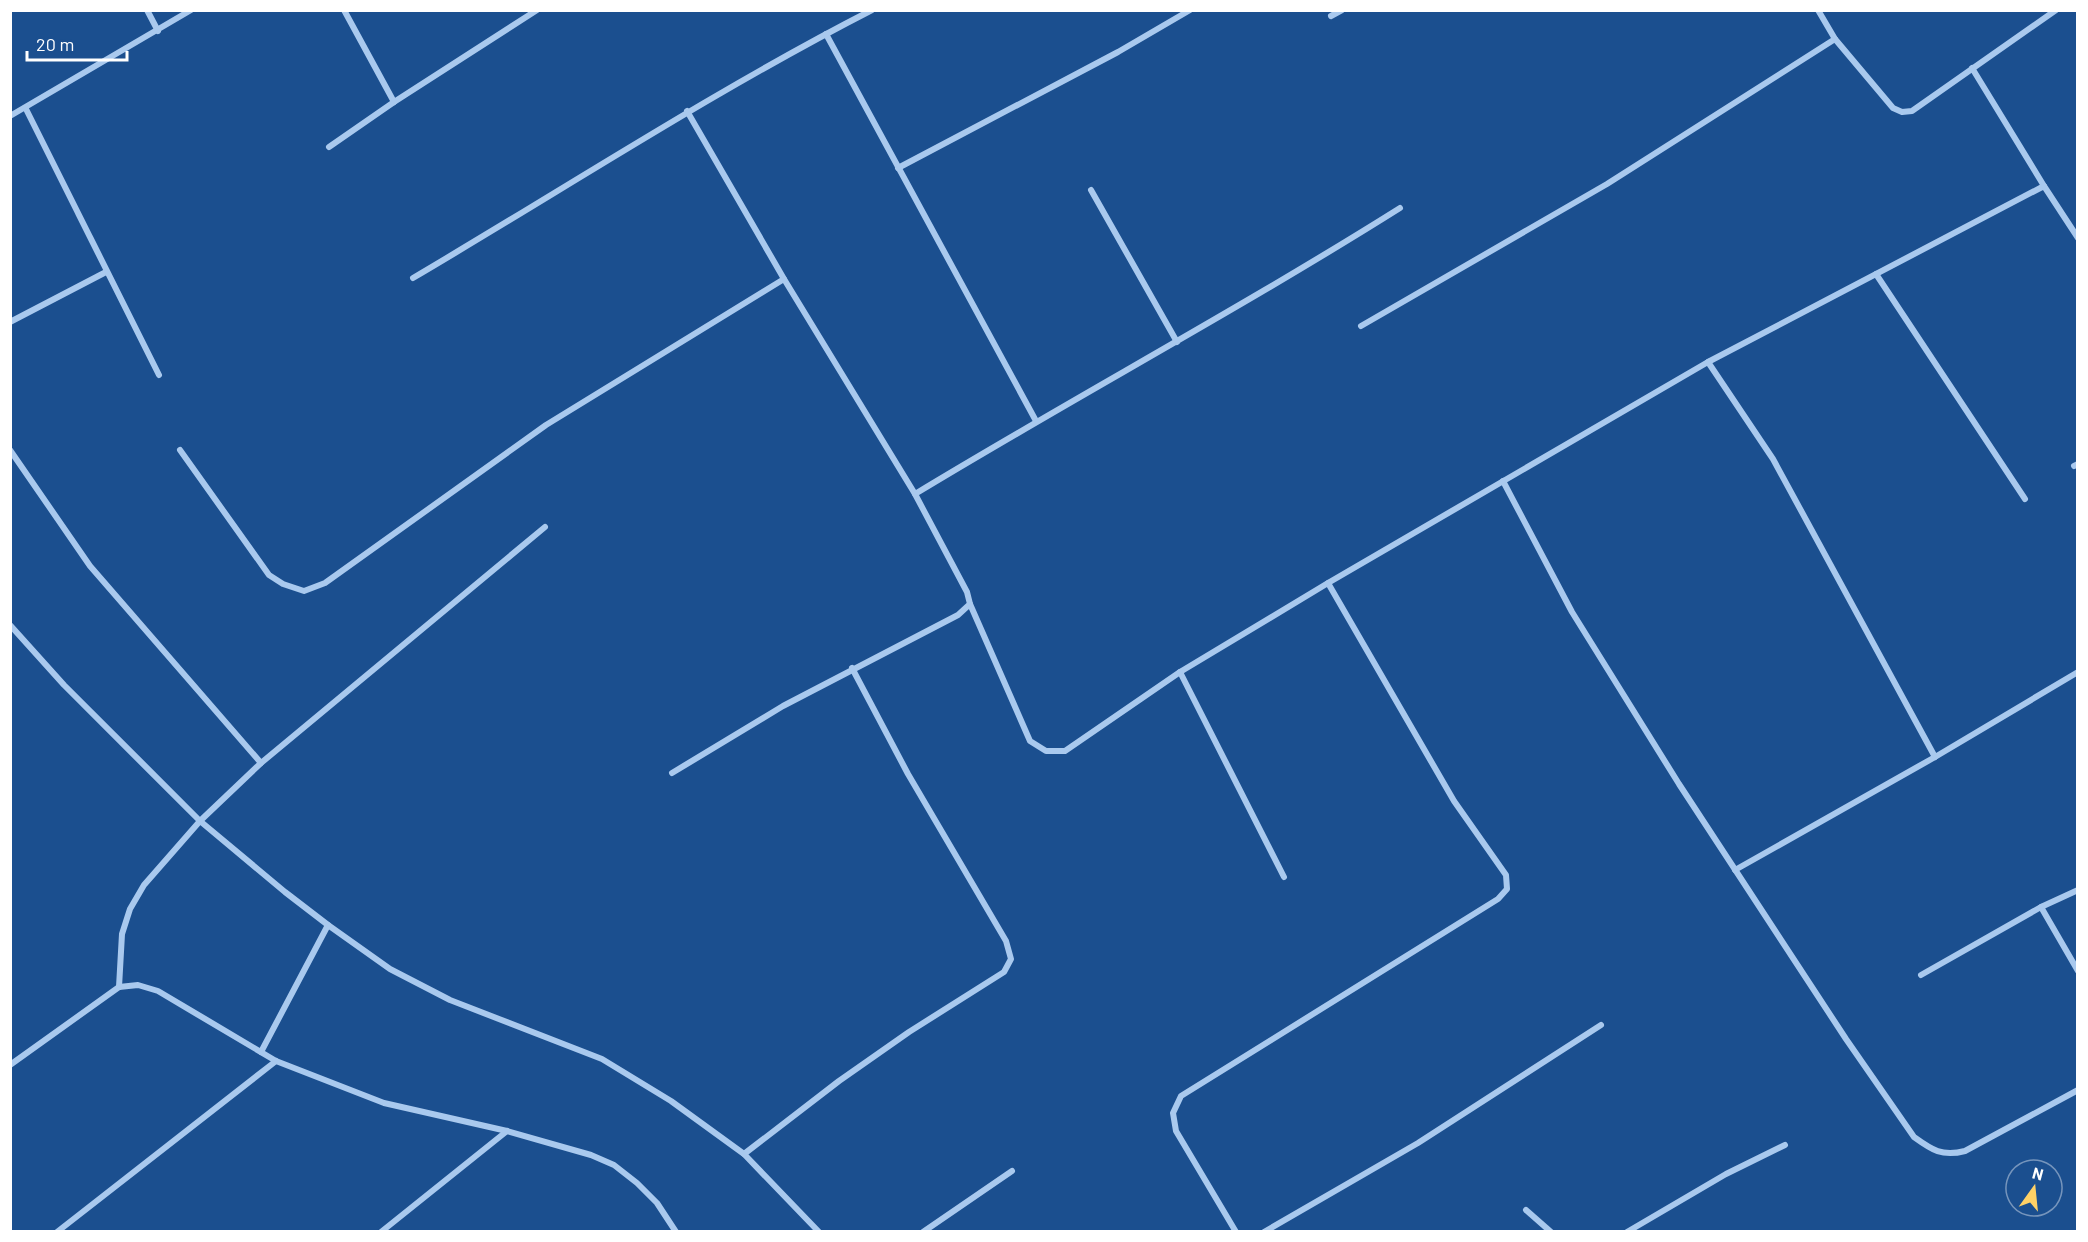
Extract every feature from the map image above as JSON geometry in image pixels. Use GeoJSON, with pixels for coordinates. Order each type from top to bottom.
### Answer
{"type":"FeatureCollection","features":[{"type":"Feature","properties":{"kind":"street"},"geometry":{"type":"LineString","coordinates":[[147,10],[158,31]]}},
{"type":"Feature","properties":{"kind":"street"},"geometry":{"type":"LineString","coordinates":[[10,116],[26,109],[192,10]]}},
{"type":"Feature","properties":{"kind":"street"},"geometry":{"type":"LineString","coordinates":[[344,10],[394,102]]}},
{"type":"Feature","properties":{"kind":"street"},"geometry":{"type":"LineString","coordinates":[[329,147],[394,102],[537,10]]}},
{"type":"Feature","properties":{"kind":"street"},"geometry":{"type":"LineString","coordinates":[[413,278],[514,219],[687,111],[872,10]]}},
{"type":"Feature","properties":{"kind":"street"},"geometry":{"type":"LineString","coordinates":[[898,168],[1118,52],[1190,10]]}},
{"type":"Feature","properties":{"kind":"street"},"geometry":{"type":"LineString","coordinates":[[1331,16],[1342,10]]}},
{"type":"Feature","properties":{"kind":"street"},"geometry":{"type":"LineString","coordinates":[[1818,10],[1835,39],[1893,108],[1902,112],[1911,111],[2055,10]]}},
{"type":"Feature","properties":{"kind":"street"},"geometry":{"type":"LineString","coordinates":[[826,34],[1036,421]]}},
{"type":"Feature","properties":{"kind":"street"},"geometry":{"type":"LineString","coordinates":[[1361,326],[1607,184],[1835,39]]}},
{"type":"Feature","properties":{"kind":"street"},"geometry":{"type":"LineString","coordinates":[[1972,68],[2078,238]]}},
{"type":"Feature","properties":{"kind":"street"},"geometry":{"type":"LineString","coordinates":[[26,109],[159,375]]}},
{"type":"Feature","properties":{"kind":"street"},"geometry":{"type":"LineString","coordinates":[[687,111],[784,279],[915,494],[967,592],[970,604],[1030,741],[1046,751],[1065,751],[1180,672],[1328,583],[1708,362],[2044,186]]}},
{"type":"Feature","properties":{"kind":"street"},"geometry":{"type":"LineString","coordinates":[[1091,190],[1178,342]]}},
{"type":"Feature","properties":{"kind":"street"},"geometry":{"type":"LineString","coordinates":[[915,494],[1036,421],[1178,342],[1400,208]]}},
{"type":"Feature","properties":{"kind":"street"},"geometry":{"type":"LineString","coordinates":[[2070,227],[2078,223]]}},
{"type":"Feature","properties":{"kind":"street"},"geometry":{"type":"LineString","coordinates":[[10,322],[106,272]]}},
{"type":"Feature","properties":{"kind":"street"},"geometry":{"type":"LineString","coordinates":[[1876,274],[2025,499]]}},
{"type":"Feature","properties":{"kind":"street"},"geometry":{"type":"LineString","coordinates":[[180,450],[269,575],[283,584],[304,591],[325,583],[546,425],[784,279]]}},
{"type":"Feature","properties":{"kind":"street"},"geometry":{"type":"LineString","coordinates":[[1708,362],[1773,459],[1935,757]]}},
{"type":"Feature","properties":{"kind":"street"},"geometry":{"type":"LineString","coordinates":[[10,450],[90,566],[261,763]]}},
{"type":"Feature","properties":{"kind":"street"},"geometry":{"type":"LineString","coordinates":[[1503,481],[1572,612],[1679,784],[1853,1049],[1914,1137],[1944,1155],[1965,1151],[2078,1090]]}},
{"type":"Feature","properties":{"kind":"street"},"geometry":{"type":"LineString","coordinates":[[119,987],[122,934],[130,909],[144,885],[200,821],[261,763],[545,526]]}},
{"type":"Feature","properties":{"kind":"street"},"geometry":{"type":"LineString","coordinates":[[1236,1232],[1176,1131],[1173,1113],[1181,1096],[1498,899],[1507,889],[1506,874],[1454,801],[1328,583]]}},
{"type":"Feature","properties":{"kind":"street"},"geometry":{"type":"LineString","coordinates":[[672,773],[783,706],[852,668],[958,615],[970,604]]}},
{"type":"Feature","properties":{"kind":"street"},"geometry":{"type":"LineString","coordinates":[[10,625],[64,685],[200,821],[328,925],[390,969],[450,1000],[602,1059],[671,1101],[744,1154],[819,1232]]}},
{"type":"Feature","properties":{"kind":"street"},"geometry":{"type":"LineString","coordinates":[[744,1154],[839,1081],[909,1032],[1004,972],[1011,959],[1006,941],[908,774],[852,668]]}},
{"type":"Feature","properties":{"kind":"street"},"geometry":{"type":"LineString","coordinates":[[1180,672],[1284,877]]}},
{"type":"Feature","properties":{"kind":"street"},"geometry":{"type":"LineString","coordinates":[[1735,870],[1935,757],[2078,672]]}},
{"type":"Feature","properties":{"kind":"street"},"geometry":{"type":"LineString","coordinates":[[1921,975],[2041,907],[2078,890]]}},
{"type":"Feature","properties":{"kind":"street"},"geometry":{"type":"LineString","coordinates":[[2041,907],[2078,971]]}},
{"type":"Feature","properties":{"kind":"street"},"geometry":{"type":"LineString","coordinates":[[261,1052],[328,925]]}},
{"type":"Feature","properties":{"kind":"street"},"geometry":{"type":"LineString","coordinates":[[10,1065],[119,987],[138,985],[158,991],[276,1061],[384,1103],[507,1131],[591,1155],[614,1165],[657,1203],[676,1232]]}},
{"type":"Feature","properties":{"kind":"street"},"geometry":{"type":"LineString","coordinates":[[1264,1232],[1418,1143],[1601,1025]]}},
{"type":"Feature","properties":{"kind":"street"},"geometry":{"type":"LineString","coordinates":[[57,1232],[276,1061]]}},
{"type":"Feature","properties":{"kind":"street"},"geometry":{"type":"LineString","coordinates":[[381,1232],[507,1131]]}},
{"type":"Feature","properties":{"kind":"street"},"geometry":{"type":"LineString","coordinates":[[1627,1232],[1726,1174],[1785,1144]]}},
{"type":"Feature","properties":{"kind":"street"},"geometry":{"type":"LineString","coordinates":[[923,1232],[1012,1171]]}},
{"type":"Feature","properties":{"kind":"street"},"geometry":{"type":"LineString","coordinates":[[1526,1210],[1551,1232]]}}]}
